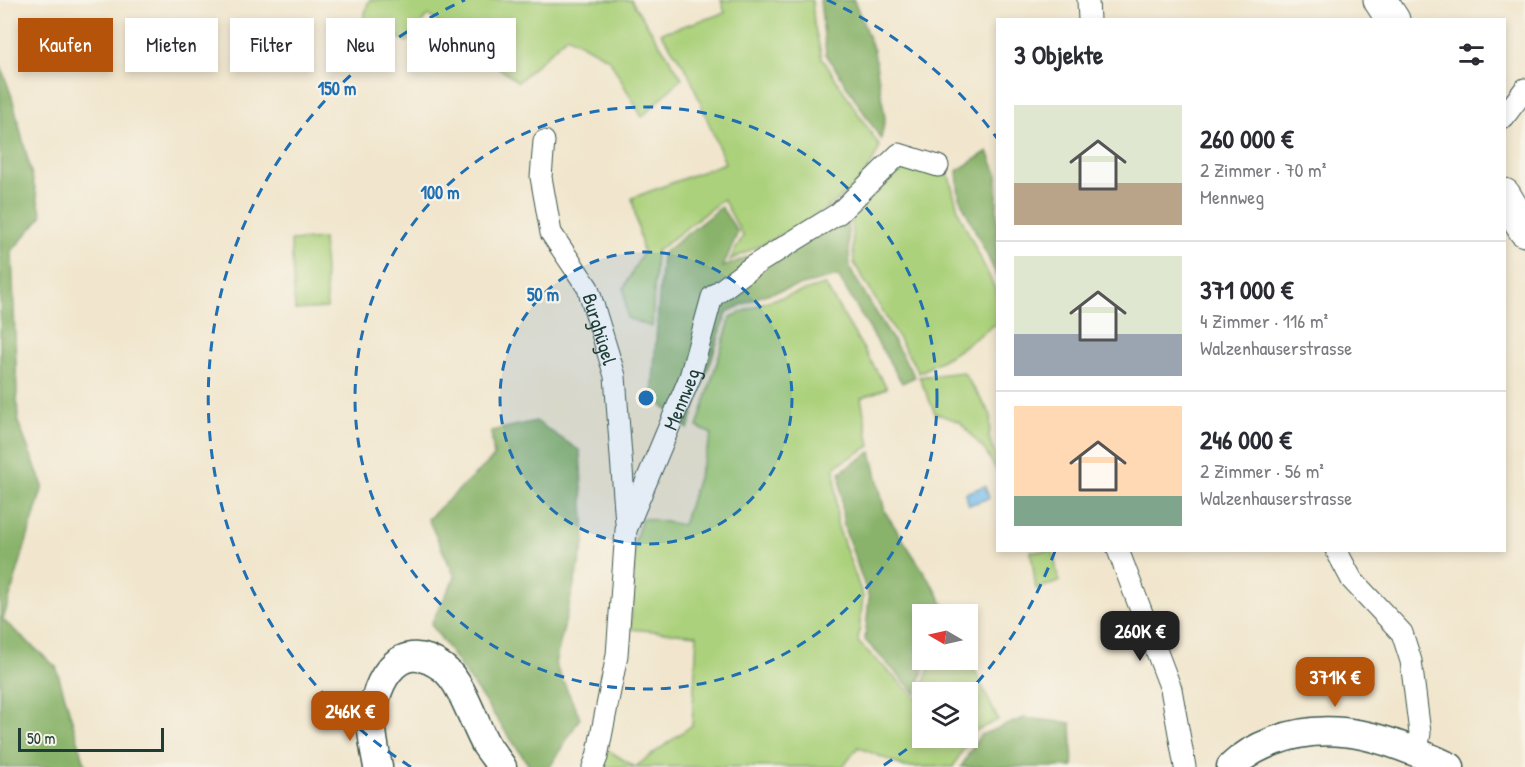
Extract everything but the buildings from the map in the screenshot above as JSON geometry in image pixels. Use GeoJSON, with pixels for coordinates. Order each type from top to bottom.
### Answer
{"type":"FeatureCollection","features":[{"type":"Feature","properties":{"kind":"main road"},"geometry":{"type":"LineString","coordinates":[[1380,0],[1391,18]]}},
{"type":"Feature","properties":{"kind":"main road"},"geometry":{"type":"LineString","coordinates":[[1506,198],[1525,230]]}},
{"type":"Feature","properties":{"kind":"street"},"geometry":{"type":"LineString","coordinates":[[1088,0],[1089,18]]}},
{"type":"Feature","properties":{"kind":"street"},"geometry":{"type":"LineString","coordinates":[[1506,114],[1525,89]]}},
{"type":"Feature","properties":{"kind":"street","name":"Burghügel"},"geometry":{"type":"LineString","coordinates":[[544,141],[541,177],[551,233],[588,288],[615,376],[626,530]]}},
{"type":"Feature","properties":{"kind":"street","name":"Mennweg"},"geometry":{"type":"LineString","coordinates":[[593,767],[597,757],[617,655],[626,530],[690,377],[712,297],[753,266],[839,213],[899,154],[938,166]]}},
{"type":"Feature","properties":{"kind":"street"},"geometry":{"type":"LineString","coordinates":[[1119,552],[1171,689],[1185,767]]}},
{"type":"Feature","properties":{"kind":"street"},"geometry":{"type":"LineString","coordinates":[[1336,552],[1352,580],[1402,633],[1411,662],[1420,733],[1417,752]]}},
{"type":"Feature","properties":{"kind":"street"},"geometry":{"type":"LineString","coordinates":[[378,767],[372,730],[378,689],[391,668],[399,661],[410,657],[423,658],[445,669],[459,689],[486,745],[502,767]]}},
{"type":"Feature","properties":{"kind":"street"},"geometry":{"type":"LineString","coordinates":[[1231,767],[1258,747],[1291,735],[1321,730],[1355,732],[1417,752],[1450,767]]}},
{"type":"Feature","properties":{"kind":"green space"},"geometry":{"type":"Polygon","coordinates":[[[369,0],[631,0],[682,78],[642,117],[609,59],[567,36],[518,82],[505,72],[516,72],[516,18],[432,18],[428,15],[426,18],[407,18],[407,42],[395,36],[395,18],[364,18],[369,0]]]}},
{"type":"Feature","properties":{"kind":"green space"},"geometry":{"type":"Polygon","coordinates":[[[721,0],[812,0],[814,24],[822,58],[880,147],[864,175],[836,201],[802,224],[730,260],[743,236],[723,199],[656,252],[652,327],[627,318],[624,288],[643,252],[632,198],[725,163],[688,72],[661,33],[725,13],[721,0]]]}},
{"type":"Feature","properties":{"kind":"green space"},"geometry":{"type":"Polygon","coordinates":[[[820,0],[854,0],[874,51],[885,118],[881,139],[826,54],[820,0]]]}},
{"type":"Feature","properties":{"kind":"green space"},"geometry":{"type":"Polygon","coordinates":[[[0,64],[12,97],[42,216],[12,251],[18,422],[43,486],[3,620],[56,667],[86,767],[0,767],[0,64]]]}},
{"type":"Feature","properties":{"kind":"green space"},"geometry":{"type":"Polygon","coordinates":[[[988,151],[996,171],[996,274],[959,197],[957,171],[988,151]]]}},
{"type":"Feature","properties":{"kind":"green space"},"geometry":{"type":"Polygon","coordinates":[[[924,166],[949,176],[959,213],[996,291],[996,324],[951,355],[919,373],[854,263],[851,215],[899,171],[924,166]]]}},
{"type":"Feature","properties":{"kind":"green space"},"geometry":{"type":"Polygon","coordinates":[[[721,207],[738,232],[723,267],[847,217],[850,269],[915,377],[902,383],[838,276],[763,295],[727,312],[688,429],[652,396],[662,254],[721,207]]]}},
{"type":"Feature","properties":{"kind":"green space"},"geometry":{"type":"Polygon","coordinates":[[[323,239],[327,308],[295,310],[291,241],[323,239]]]}},
{"type":"Feature","properties":{"kind":"green space"},"geometry":{"type":"Polygon","coordinates":[[[825,285],[887,388],[861,398],[870,446],[835,466],[837,524],[863,597],[858,642],[912,694],[912,748],[964,748],[953,767],[905,767],[858,747],[843,767],[635,767],[692,725],[697,635],[631,629],[635,540],[642,518],[683,525],[712,434],[697,427],[731,317],[765,302],[825,285]]]}},
{"type":"Feature","properties":{"kind":"green space"},"geometry":{"type":"Polygon","coordinates":[[[963,372],[991,415],[989,438],[996,457],[996,469],[986,452],[960,422],[935,413],[919,377],[963,372]]]}},
{"type":"Feature","properties":{"kind":"green space"},"geometry":{"type":"Polygon","coordinates":[[[536,421],[580,451],[585,539],[555,664],[580,718],[550,767],[530,767],[431,624],[455,577],[428,519],[494,457],[491,431],[536,421]]]}},
{"type":"Feature","properties":{"kind":"green space"},"geometry":{"type":"Polygon","coordinates":[[[871,452],[885,512],[943,604],[912,604],[912,670],[923,670],[920,682],[912,682],[912,690],[865,640],[869,598],[843,524],[840,472],[871,452]]]}},
{"type":"Feature","properties":{"kind":"green space"},"geometry":{"type":"Polygon","coordinates":[[[1031,552],[1053,552],[1059,582],[1036,589],[1031,552]]]}},
{"type":"Feature","properties":{"kind":"green space"},"geometry":{"type":"Polygon","coordinates":[[[928,670],[975,670],[998,720],[978,730],[978,682],[924,682],[928,670]]]}},
{"type":"Feature","properties":{"kind":"green space"},"geometry":{"type":"Polygon","coordinates":[[[1024,718],[1071,723],[1073,767],[961,767],[972,748],[978,748],[980,735],[1024,718]]]}},
{"type":"Feature","properties":{"kind":"green space"},"geometry":{"type":"Polygon","coordinates":[[[608,750],[635,767],[601,767],[608,750]]]}},
{"type":"Feature","properties":{"kind":"water"},"geometry":{"type":"Polygon","coordinates":[[[985,486],[989,498],[969,505],[965,493],[985,486]]]}}]}
